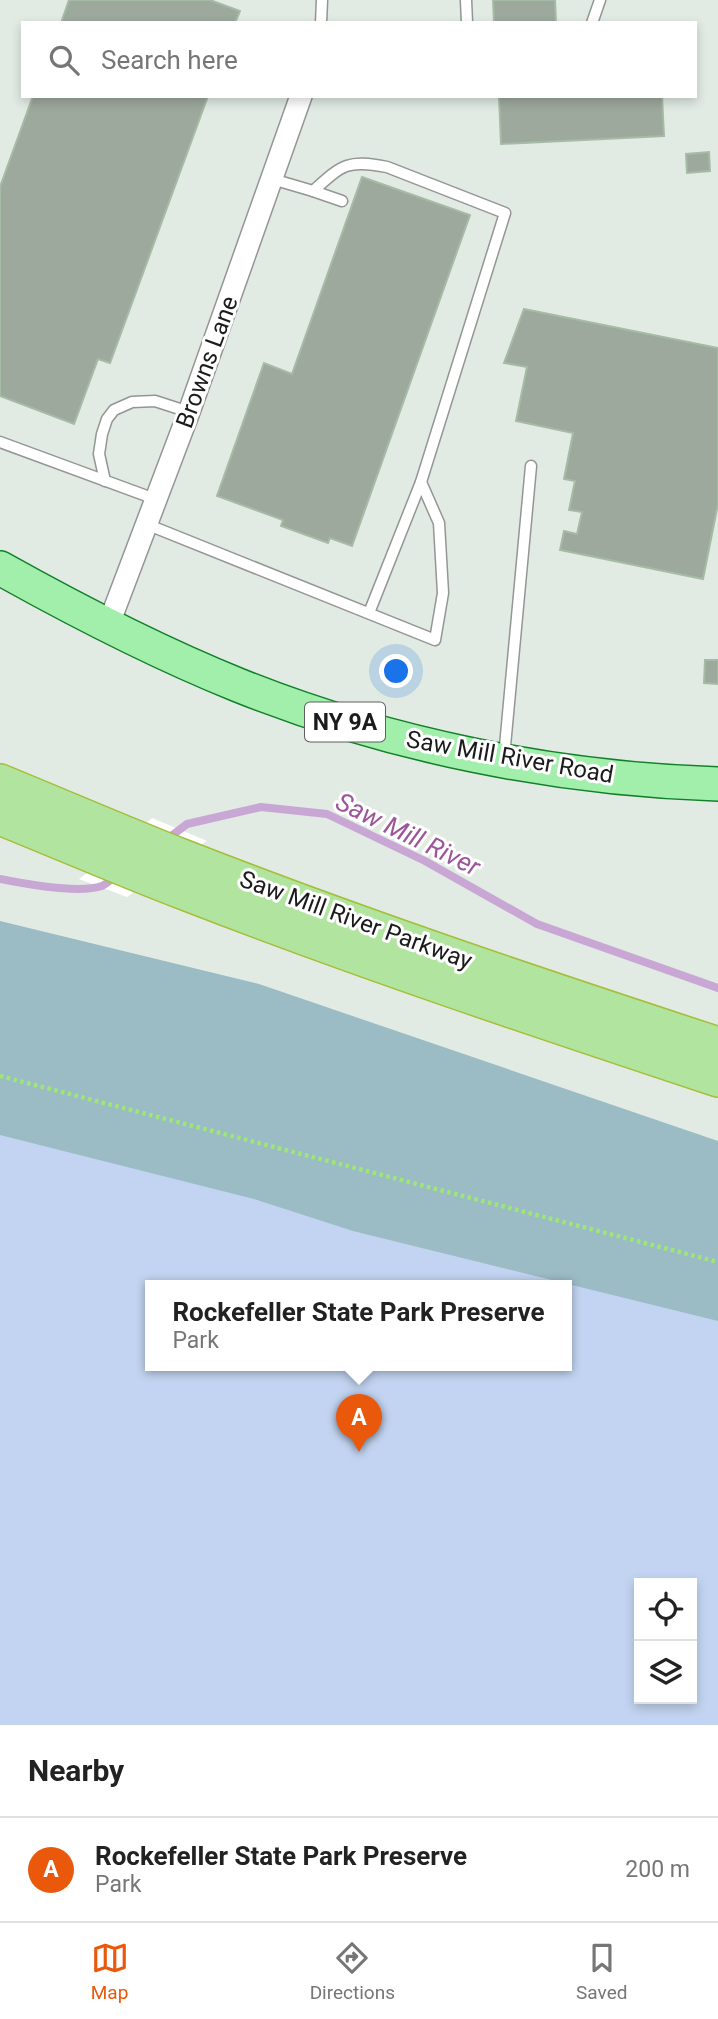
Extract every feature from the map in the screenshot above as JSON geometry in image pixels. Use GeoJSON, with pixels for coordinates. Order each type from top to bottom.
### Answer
{"type":"FeatureCollection","features":[{"type":"Feature","properties":{"kind":"highway","name":"Saw Mill River Parkway"},"geometry":{"type":"LineString","coordinates":[[0,782],[181,857],[382,931],[718,1045]]}},
{"type":"Feature","properties":{"kind":"highway","name":"Saw Mill River Parkway"},"geometry":{"type":"LineString","coordinates":[[0,817],[150,879],[362,958],[718,1079]]}},
{"type":"Feature","properties":{"kind":"main road","name":"Saw Mill River Road"},"geometry":{"type":"LineString","coordinates":[[0,568],[108,626],[238,685],[316,713],[414,740],[503,760],[598,775],[718,784]]}},
{"type":"Feature","properties":{"kind":"street","name":"Browns Lane"},"geometry":{"type":"LineString","coordinates":[[108,626],[190,412],[300,98]]}},
{"type":"Feature","properties":{"kind":"lane"},"geometry":{"type":"LineString","coordinates":[[321,21],[322,0]]}},
{"type":"Feature","properties":{"kind":"lane"},"geometry":{"type":"LineString","coordinates":[[466,0],[467,21]]}},
{"type":"Feature","properties":{"kind":"lane"},"geometry":{"type":"LineString","coordinates":[[593,21],[600,0]]}},
{"type":"Feature","properties":{"kind":"lane"},"geometry":{"type":"LineString","coordinates":[[313,191],[338,168],[354,163],[374,164],[505,213],[421,482],[369,613]]}},
{"type":"Feature","properties":{"kind":"lane"},"geometry":{"type":"LineString","coordinates":[[272,179],[342,201]]}},
{"type":"Feature","properties":{"kind":"lane"},"geometry":{"type":"LineString","coordinates":[[105,481],[99,454],[107,419],[114,410],[132,402],[155,401],[190,412]]}},
{"type":"Feature","properties":{"kind":"lane"},"geometry":{"type":"LineString","coordinates":[[0,442],[155,499]]}},
{"type":"Feature","properties":{"kind":"lane"},"geometry":{"type":"LineString","coordinates":[[503,760],[531,466]]}},
{"type":"Feature","properties":{"kind":"lane"},"geometry":{"type":"LineString","coordinates":[[146,524],[436,640],[443,593],[439,523],[421,482]]}},
{"type":"Feature","properties":{"kind":"path"},"geometry":{"type":"LineString","coordinates":[[0,1076],[718,1262]]}},
{"type":"Feature","properties":{"kind":"shaded area"},"geometry":{"type":"Polygon","coordinates":[[[0,921],[259,984],[718,1141],[718,1725],[0,1725],[0,921]]]}},
{"type":"Feature","properties":{"kind":"shaded area"},"geometry":{"type":"Polygon","coordinates":[[[0,1135],[254,1199],[353,1231],[552,1280],[145,1280],[145,1371],[572,1371],[572,1285],[718,1321],[718,1725],[0,1725],[0,1135]]]}},
{"type":"Feature","properties":{"kind":"pier"},"geometry":{"type":"Polygon","coordinates":[[[152,818],[207,841],[127,897],[79,879],[105,860],[152,818]]]}},
{"type":"Feature","properties":{"kind":"building"},"geometry":{"type":"Polygon","coordinates":[[[69,0],[210,0],[240,11],[236,21],[62,21],[69,0]]]}},
{"type":"Feature","properties":{"kind":"building"},"geometry":{"type":"Polygon","coordinates":[[[493,0],[555,0],[556,21],[494,21],[493,0]]]}},
{"type":"Feature","properties":{"kind":"building"},"geometry":{"type":"Polygon","coordinates":[[[32,98],[207,98],[110,363],[98,359],[74,424],[0,396],[0,187],[32,98]]]}},
{"type":"Feature","properties":{"kind":"building"},"geometry":{"type":"Polygon","coordinates":[[[499,98],[662,98],[664,136],[501,144],[499,98]]]}},
{"type":"Feature","properties":{"kind":"building"},"geometry":{"type":"Polygon","coordinates":[[[709,152],[710,171],[687,173],[686,154],[709,152]]]}},
{"type":"Feature","properties":{"kind":"building"},"geometry":{"type":"Polygon","coordinates":[[[362,177],[470,215],[352,546],[330,538],[328,543],[281,526],[283,520],[217,496],[264,363],[292,374],[362,177]]]}},
{"type":"Feature","properties":{"kind":"building"},"geometry":{"type":"Polygon","coordinates":[[[524,309],[718,348],[718,504],[703,579],[560,550],[564,531],[577,534],[582,512],[569,510],[575,481],[564,479],[573,433],[516,421],[527,367],[504,363],[524,309]]]}},
{"type":"Feature","properties":{"kind":"building"},"geometry":{"type":"Polygon","coordinates":[[[705,660],[718,660],[718,684],[704,683],[705,660]]]}},
{"type":"Feature","properties":{"kind":"waterway","name":"Saw Mill River"},"geometry":{"type":"LineString","coordinates":[[166,840],[187,824],[261,807],[327,814],[425,861],[537,924],[718,988]]}},
{"type":"Feature","properties":{"kind":"waterway","name":"Saw Mill River"},"geometry":{"type":"LineString","coordinates":[[0,879],[79,889],[102,886],[116,876]]}},
{"type":"Feature","properties":{"kind":"place","name":"Rockefeller State Park Preserve"},"geometry":{"type":"Point","coordinates":[359,1452]}}]}
